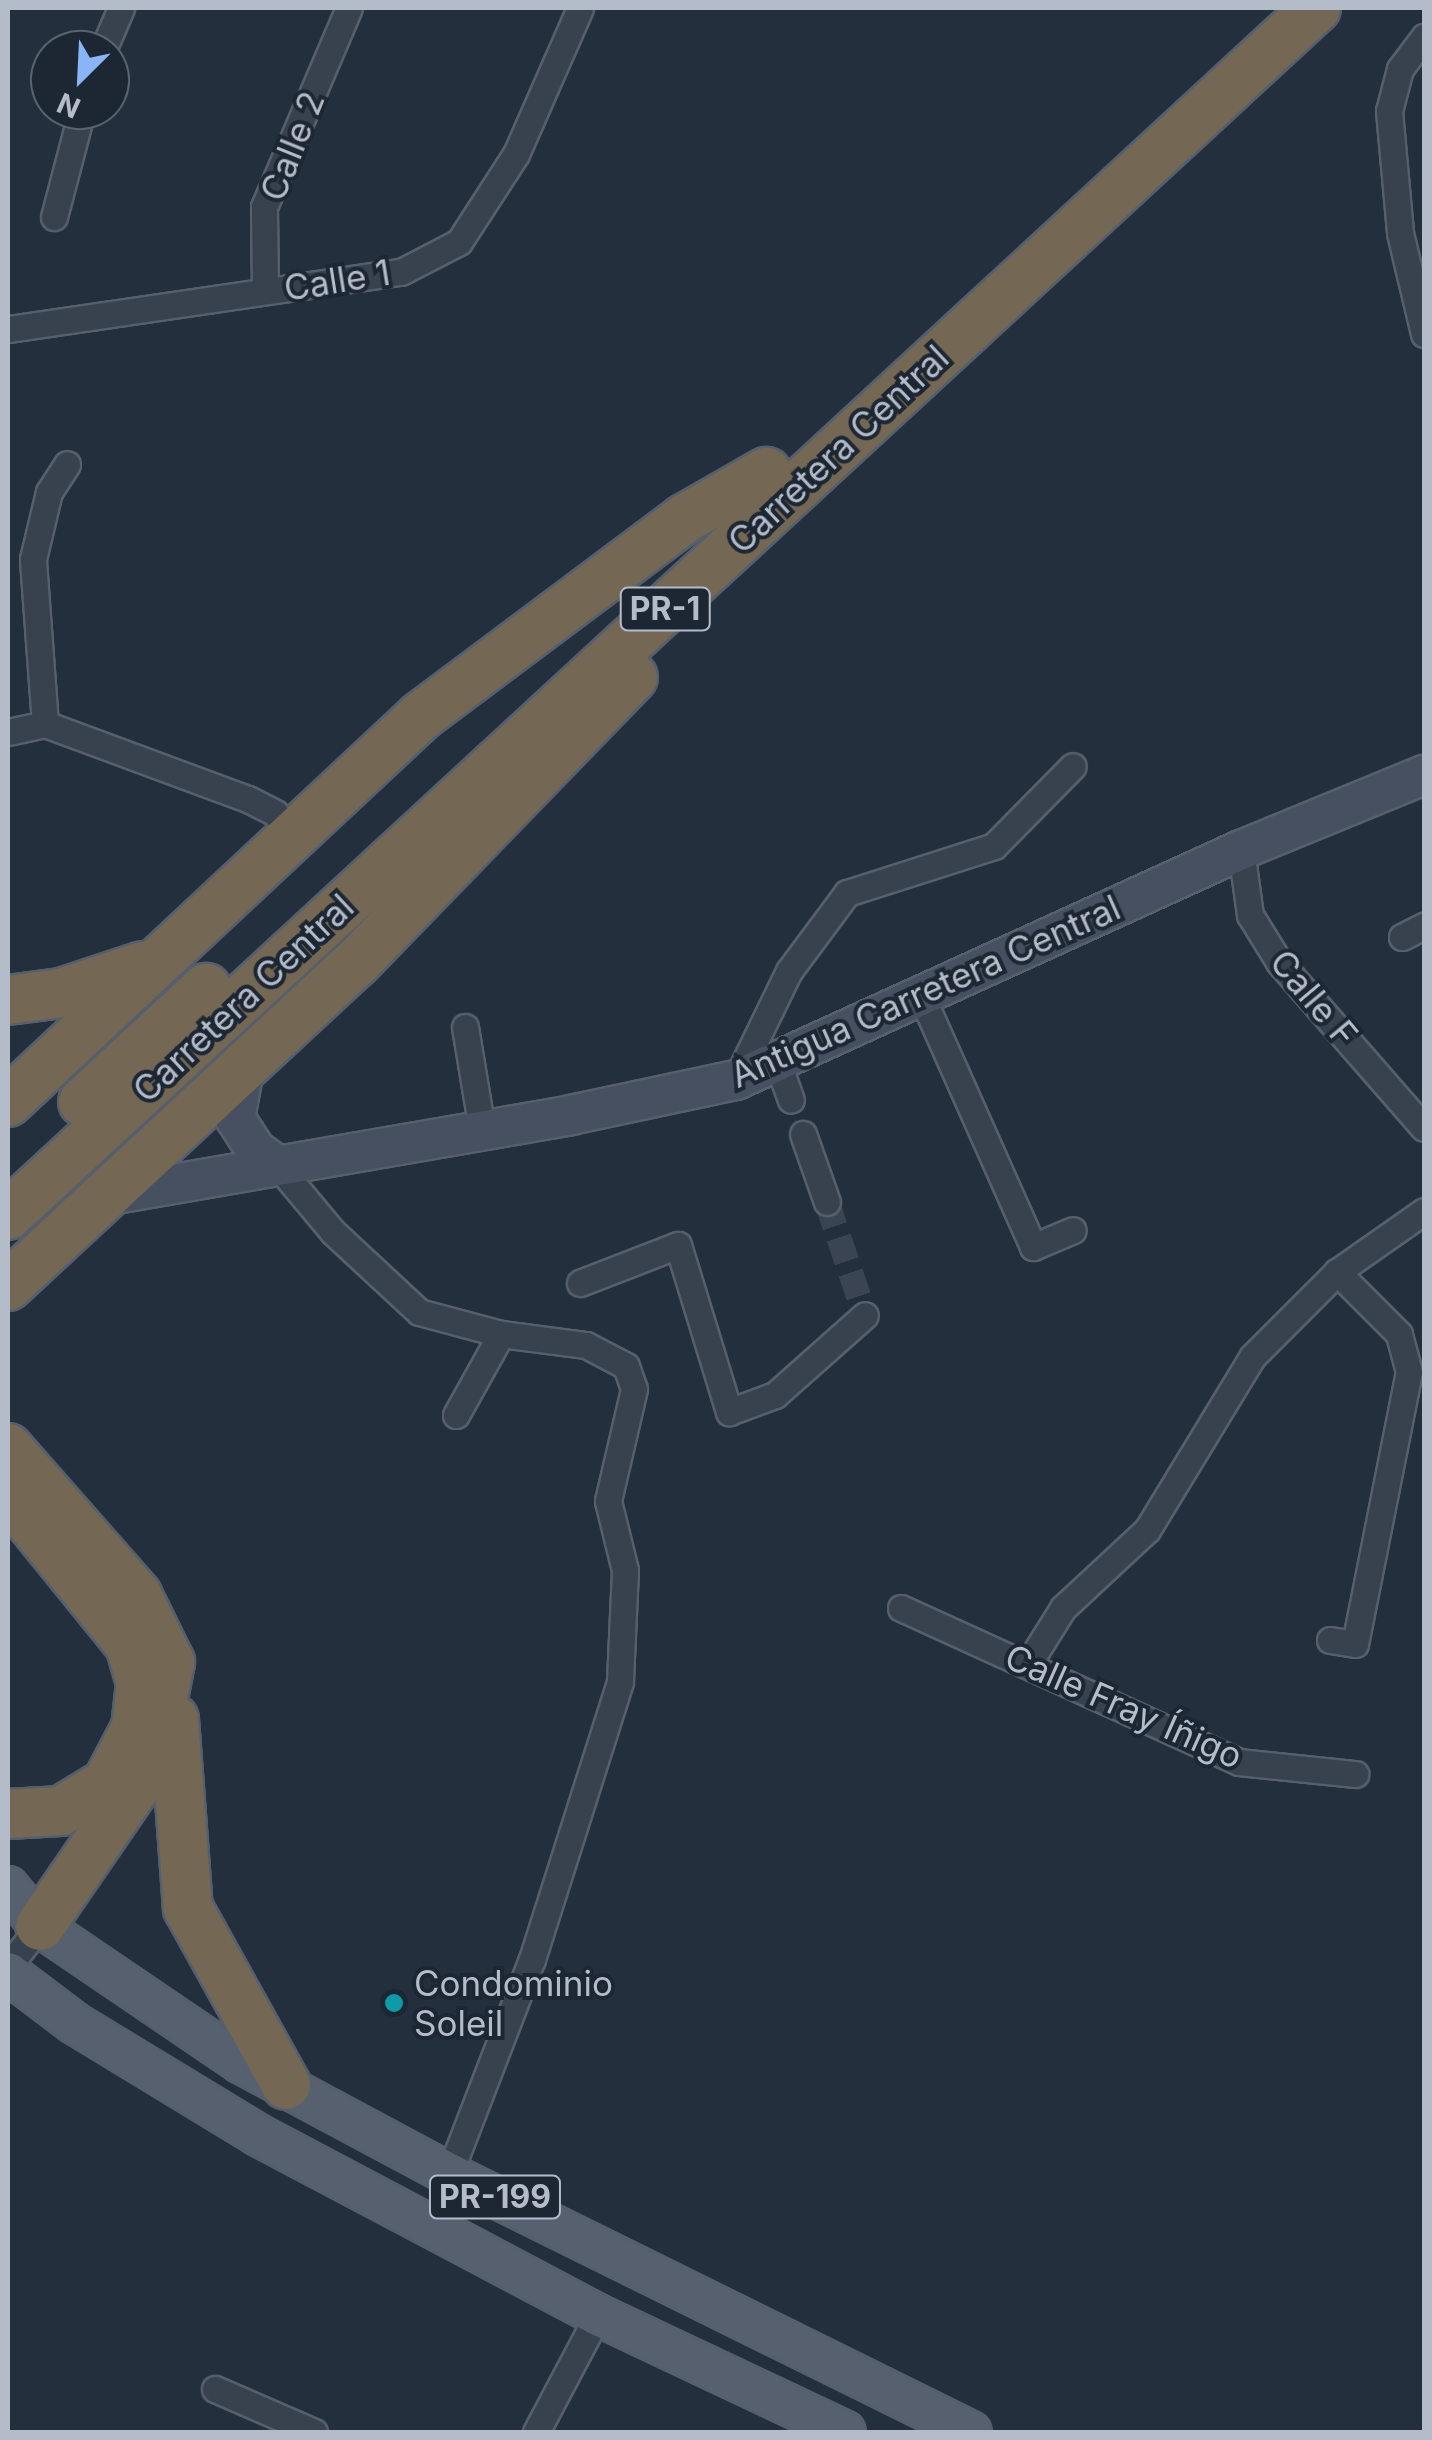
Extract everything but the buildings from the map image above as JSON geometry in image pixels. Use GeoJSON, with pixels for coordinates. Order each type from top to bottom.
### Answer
{"type":"FeatureCollection","features":[{"type":"Feature","properties":{"kind":"highway","name":"Carretera Central"},"geometry":{"type":"LineString","coordinates":[[8,1216],[1272,8]]}},
{"type":"Feature","properties":{"kind":"highway","name":"Carretera Central"},"geometry":{"type":"LineString","coordinates":[[8,1172],[1316,8]]}},
{"type":"Feature","properties":{"kind":"highway"},"geometry":{"type":"LineString","coordinates":[[8,1102],[421,716],[684,519],[784,478]]}},
{"type":"Feature","properties":{"kind":"highway"},"geometry":{"type":"LineString","coordinates":[[8,1286],[110,1196],[356,963],[758,546],[784,478]]}},
{"type":"Feature","properties":{"kind":"highway"},"geometry":{"type":"LineString","coordinates":[[8,1000],[60,993],[161,960]]}},
{"type":"Feature","properties":{"kind":"highway"},"geometry":{"type":"LineString","coordinates":[[8,1448],[137,1595],[170,1662],[188,1908],[286,2085]]}},
{"type":"Feature","properties":{"kind":"highway"},"geometry":{"type":"LineString","coordinates":[[8,1494],[130,1645],[141,1683],[136,1728],[107,1783],[62,1811],[8,1814]]}},
{"type":"Feature","properties":{"kind":"highway"},"geometry":{"type":"LineString","coordinates":[[40,1926],[150,1766],[170,1662]]}},
{"type":"Feature","properties":{"kind":"main road","name":"PR-199"},"geometry":{"type":"LineString","coordinates":[[8,1887],[40,1926],[226,2053],[449,2174],[970,2432]]}},
{"type":"Feature","properties":{"kind":"main road","name":"PR-199"},"geometry":{"type":"LineString","coordinates":[[8,1969],[74,2023],[215,2110],[598,2315],[845,2432]]}},
{"type":"Feature","properties":{"kind":"street","name":"Calle 2"},"geometry":{"type":"LineString","coordinates":[[265,290],[264,207],[349,8]]}},
{"type":"Feature","properties":{"kind":"street","name":"Calle 1"},"geometry":{"type":"LineString","coordinates":[[8,329],[401,272],[459,242],[516,154],[580,8]]}},
{"type":"Feature","properties":{"kind":"street"},"geometry":{"type":"LineString","coordinates":[[1424,37],[1400,69],[1389,111],[1400,233],[1419,290],[1424,334]]}},
{"type":"Feature","properties":{"kind":"street"},"geometry":{"type":"LineString","coordinates":[[54,217],[77,130]]}},
{"type":"Feature","properties":{"kind":"street"},"geometry":{"type":"LineString","coordinates":[[45,724],[32,559],[49,492],[67,464]]}},
{"type":"Feature","properties":{"kind":"street"},"geometry":{"type":"LineString","coordinates":[[8,732],[45,724],[248,799],[276,812],[294,835]]}},
{"type":"Feature","properties":{"kind":"street"},"geometry":{"type":"LineString","coordinates":[[736,1080],[789,971],[847,893],[994,846],[1073,766]]}},
{"type":"Feature","properties":{"kind":"street","name":"Antigua Carretera Central"},"geometry":{"type":"LineString","coordinates":[[110,1196],[736,1080],[1241,850],[1424,775]]}},
{"type":"Feature","properties":{"kind":"street","name":"Calle F"},"geometry":{"type":"LineString","coordinates":[[1241,850],[1250,915],[1280,962],[1424,1128]]}},
{"type":"Feature","properties":{"kind":"street"},"geometry":{"type":"LineString","coordinates":[[921,996],[1033,1247],[1072,1230]]}},
{"type":"Feature","properties":{"kind":"street"},"geometry":{"type":"LineString","coordinates":[[465,1027],[482,1130]]}},
{"type":"Feature","properties":{"kind":"street"},"geometry":{"type":"LineString","coordinates":[[777,1061],[791,1100]]}},
{"type":"Feature","properties":{"kind":"street"},"geometry":{"type":"LineString","coordinates":[[244,1070],[235,1118],[256,1150],[278,1165],[334,1232],[419,1312],[502,1334],[586,1345],[626,1366],[632,1408],[608,1500],[624,1570],[626,1625],[620,1682],[538,1941],[449,2174]]}},
{"type":"Feature","properties":{"kind":"street"},"geometry":{"type":"LineString","coordinates":[[803,1134],[827,1202]]}},
{"type":"Feature","properties":{"kind":"street"},"geometry":{"type":"LineString","coordinates":[[1028,1664],[1062,1608],[1146,1530],[1252,1358],[1337,1272],[1424,1210]]}},
{"type":"Feature","properties":{"kind":"street"},"geometry":{"type":"LineString","coordinates":[[580,1283],[678,1245],[729,1412],[775,1395],[865,1315]]}},
{"type":"Feature","properties":{"kind":"street"},"geometry":{"type":"LineString","coordinates":[[1330,1640],[1355,1644],[1409,1372],[1400,1334],[1337,1272]]}},
{"type":"Feature","properties":{"kind":"street"},"geometry":{"type":"LineString","coordinates":[[456,1415],[502,1334]]}},
{"type":"Feature","properties":{"kind":"street","name":"Calle Fray Íñigo"},"geometry":{"type":"LineString","coordinates":[[901,1608],[1240,1762],[1355,1774]]}},
{"type":"Feature","properties":{"kind":"street"},"geometry":{"type":"LineString","coordinates":[[8,1969],[40,1926]]}},
{"type":"Feature","properties":{"kind":"street"},"geometry":{"type":"LineString","coordinates":[[536,2432],[598,2315]]}},
{"type":"Feature","properties":{"kind":"street"},"geometry":{"type":"LineString","coordinates":[[215,2389],[314,2432]]}},
{"type":"Feature","properties":{"kind":"tunnel"},"geometry":{"type":"LineString","coordinates":[[827,1202],[865,1315]]}},
{"type":"Feature","properties":{"kind":"place","name":"Condominio Soleil"},"geometry":{"type":"Point","coordinates":[394,2003]}}]}
